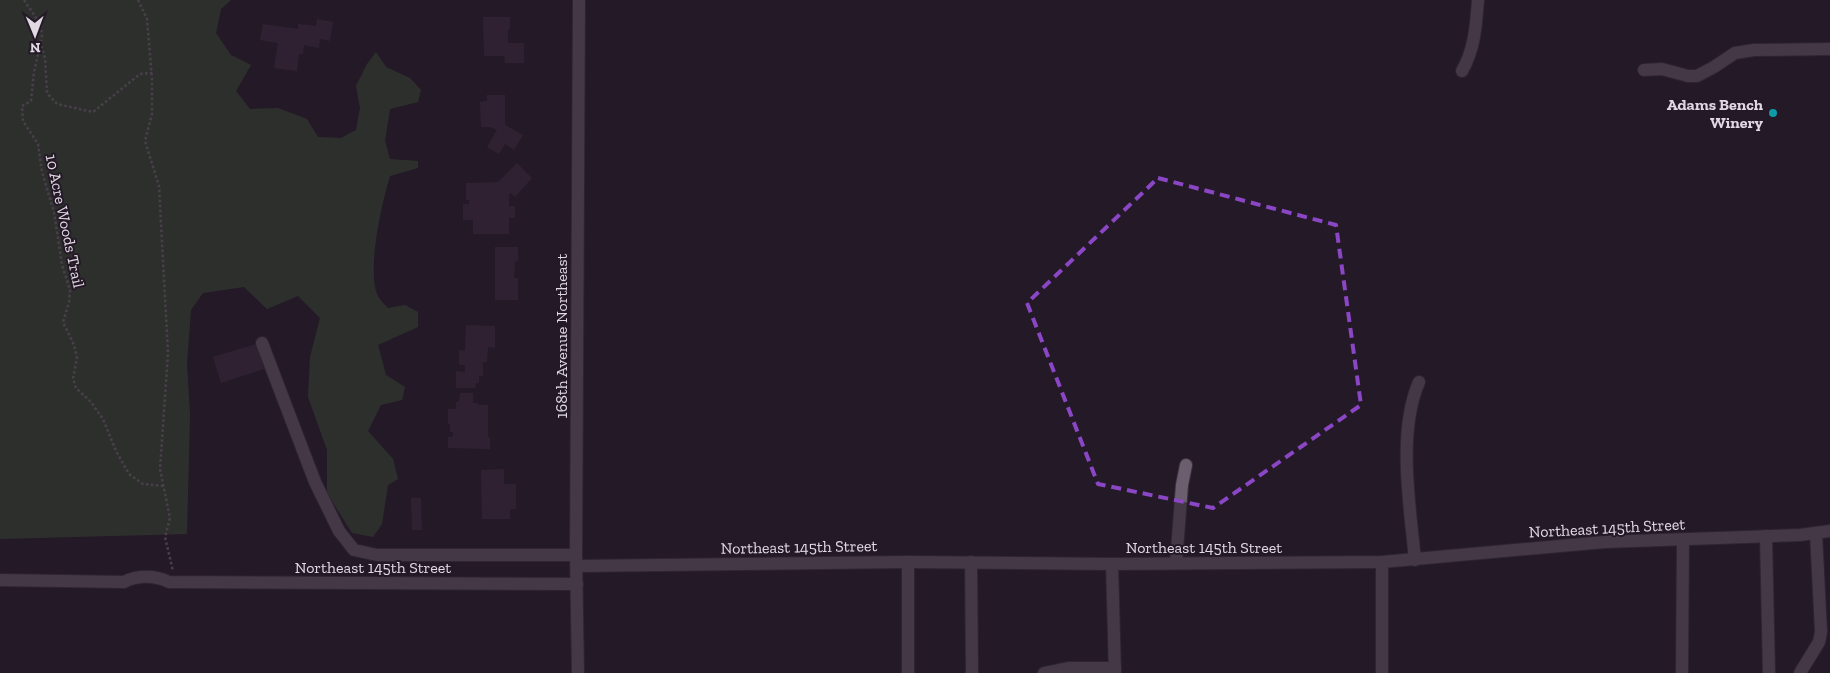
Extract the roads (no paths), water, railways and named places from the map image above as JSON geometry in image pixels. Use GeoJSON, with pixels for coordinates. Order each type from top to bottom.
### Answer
{"type":"FeatureCollection","features":[{"type":"Feature","properties":{"kind":"street","name":"168th Avenue Northeast"},"geometry":{"type":"LineString","coordinates":[[578,673],[579,0]]}},
{"type":"Feature","properties":{"kind":"street"},"geometry":{"type":"LineString","coordinates":[[1462,71],[1470,57],[1476,33],[1478,0]]}},
{"type":"Feature","properties":{"kind":"street"},"geometry":{"type":"LineString","coordinates":[[1644,70],[1662,69],[1688,76],[1698,76],[1735,53],[1754,50],[1830,48]]}},
{"type":"Feature","properties":{"kind":"street","name":"Northeast 145th Street"},"geometry":{"type":"LineString","coordinates":[[262,343],[315,482],[339,531],[354,550],[377,555],[577,560],[1112,564],[1382,562],[1604,542],[1766,536],[1830,531]]}},
{"type":"Feature","properties":{"kind":"street"},"geometry":{"type":"LineString","coordinates":[[1415,560],[1406,474],[1413,396],[1419,382]]}},
{"type":"Feature","properties":{"kind":"street"},"geometry":{"type":"LineString","coordinates":[[1176,563],[1182,485],[1186,465]]}},
{"type":"Feature","properties":{"kind":"street"},"geometry":{"type":"LineString","coordinates":[[1800,673],[1819,642],[1821,632],[1816,533]]}},
{"type":"Feature","properties":{"kind":"street"},"geometry":{"type":"LineString","coordinates":[[1766,536],[1769,673]]}},
{"type":"Feature","properties":{"kind":"street"},"geometry":{"type":"LineString","coordinates":[[1682,673],[1683,540]]}},
{"type":"Feature","properties":{"kind":"street"},"geometry":{"type":"LineString","coordinates":[[908,562],[908,673]]}},
{"type":"Feature","properties":{"kind":"street"},"geometry":{"type":"LineString","coordinates":[[970,562],[972,673]]}},
{"type":"Feature","properties":{"kind":"street"},"geometry":{"type":"LineString","coordinates":[[1382,562],[1382,673]]}},
{"type":"Feature","properties":{"kind":"street"},"geometry":{"type":"LineString","coordinates":[[1044,673],[1068,668],[1115,670],[1112,564]]}},
{"type":"Feature","properties":{"kind":"street","name":"Northeast 145th Street"},"geometry":{"type":"LineString","coordinates":[[0,580],[124,582],[130,586],[161,586],[172,582],[577,584]]}},
{"type":"Feature","properties":{"kind":"place","name":"Adams Bench Winery"},"geometry":{"type":"Point","coordinates":[1773,113]}}]}
